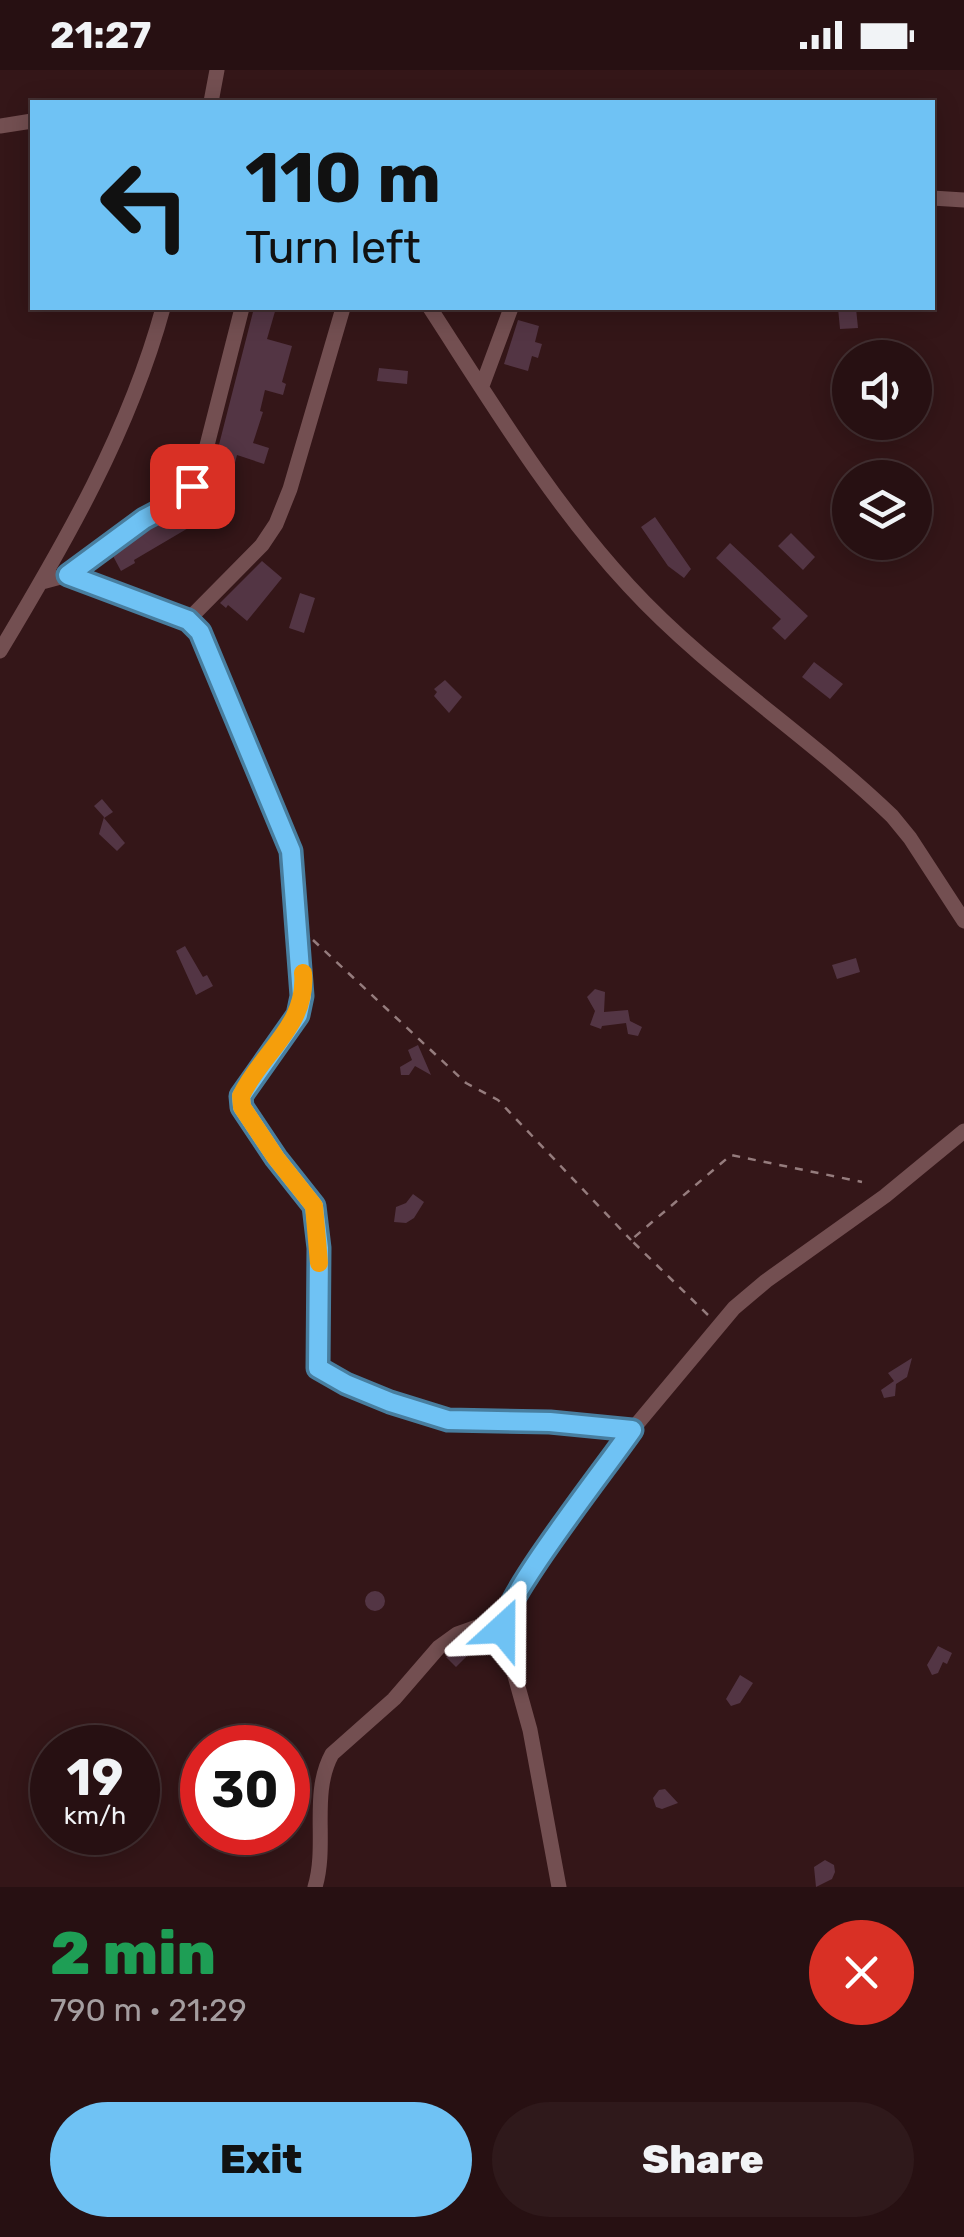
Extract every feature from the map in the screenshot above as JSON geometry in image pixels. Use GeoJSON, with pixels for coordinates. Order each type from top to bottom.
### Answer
{"type":"FeatureCollection","features":[{"type":"Feature","properties":{"kind":"street"},"geometry":{"type":"LineString","coordinates":[[216,100],[217,70]]}},
{"type":"Feature","properties":{"kind":"street"},"geometry":{"type":"LineString","coordinates":[[0,126],[30,121]]}},
{"type":"Feature","properties":{"kind":"street"},"geometry":{"type":"LineString","coordinates":[[935,198],[964,200]]}},
{"type":"Feature","properties":{"kind":"street"},"geometry":{"type":"LineString","coordinates":[[0,651],[98,480],[124,424],[162,310]]}},
{"type":"Feature","properties":{"kind":"street"},"geometry":{"type":"LineString","coordinates":[[42,582],[68,575],[144,519],[182,499],[192,486],[202,465],[241,310]]}},
{"type":"Feature","properties":{"kind":"street"},"geometry":{"type":"LineString","coordinates":[[188,620],[262,545],[276,524],[342,310]]}},
{"type":"Feature","properties":{"kind":"street"},"geometry":{"type":"LineString","coordinates":[[431,310],[566,508],[628,585],[693,648],[892,816],[964,921]]}},
{"type":"Feature","properties":{"kind":"street"},"geometry":{"type":"LineString","coordinates":[[482,386],[510,310]]}},
{"type":"Feature","properties":{"kind":"street"},"geometry":{"type":"LineString","coordinates":[[68,575],[188,620],[206,646],[291,851],[304,982],[298,1015],[241,1096],[242,1107],[314,1206],[319,1258],[318,1368],[390,1402],[448,1420],[550,1422],[632,1430]]}},
{"type":"Feature","properties":{"kind":"street"},"geometry":{"type":"LineString","coordinates":[[559,1887],[530,1730],[502,1618],[525,1579],[632,1430],[734,1308],[885,1196],[964,1130]]}},
{"type":"Feature","properties":{"kind":"street"},"geometry":{"type":"LineString","coordinates":[[315,1887],[322,1856],[323,1782],[332,1754],[394,1699],[439,1647],[457,1634],[502,1618]]}},
{"type":"Feature","properties":{"kind":"path"},"geometry":{"type":"LineString","coordinates":[[298,927],[466,1083],[498,1100],[709,1316]]}},
{"type":"Feature","properties":{"kind":"path"},"geometry":{"type":"LineString","coordinates":[[631,1240],[731,1155],[862,1182]]}},
{"type":"Feature","properties":{"kind":"building"},"geometry":{"type":"Polygon","coordinates":[[[253,310],[275,310],[267,339],[292,346],[282,382],[286,384],[283,395],[265,390],[260,411],[263,412],[253,443],[269,448],[264,464],[237,455],[229,486],[222,484],[216,503],[199,498],[206,494],[202,493],[213,468],[253,310]]]}},
{"type":"Feature","properties":{"kind":"building"},"geometry":{"type":"Polygon","coordinates":[[[838,310],[856,310],[858,328],[840,329],[838,310]]]}},
{"type":"Feature","properties":{"kind":"building"},"geometry":{"type":"Polygon","coordinates":[[[518,320],[539,326],[535,342],[542,344],[538,358],[532,356],[528,371],[504,364],[518,320]]]}},
{"type":"Feature","properties":{"kind":"building"},"geometry":{"type":"Polygon","coordinates":[[[379,368],[408,371],[407,384],[377,381],[379,368]]]}},
{"type":"Feature","properties":{"kind":"building"},"geometry":{"type":"Polygon","coordinates":[[[171,450],[188,455],[177,486],[162,482],[171,450]]]}},
{"type":"Feature","properties":{"kind":"building"},"geometry":{"type":"Polygon","coordinates":[[[197,499],[207,517],[121,571],[113,556],[197,499]]]}},
{"type":"Feature","properties":{"kind":"building"},"geometry":{"type":"Polygon","coordinates":[[[655,517],[691,569],[684,578],[668,566],[641,527],[655,517]]]}},
{"type":"Feature","properties":{"kind":"building"},"geometry":{"type":"Polygon","coordinates":[[[791,533],[815,557],[803,570],[778,546],[791,533]]]}},
{"type":"Feature","properties":{"kind":"building"},"geometry":{"type":"Polygon","coordinates":[[[730,543],[808,616],[785,640],[772,628],[781,619],[716,558],[730,543]]]}},
{"type":"Feature","properties":{"kind":"building"},"geometry":{"type":"Polygon","coordinates":[[[262,561],[282,578],[247,621],[220,603],[262,561]]]}},
{"type":"Feature","properties":{"kind":"building"},"geometry":{"type":"Polygon","coordinates":[[[300,593],[315,598],[304,633],[289,628],[300,593]]]}},
{"type":"Feature","properties":{"kind":"building"},"geometry":{"type":"Polygon","coordinates":[[[814,662],[843,684],[830,699],[802,677],[814,662]]]}},
{"type":"Feature","properties":{"kind":"building"},"geometry":{"type":"Polygon","coordinates":[[[445,680],[462,697],[449,713],[434,696],[434,689],[445,680]]]}},
{"type":"Feature","properties":{"kind":"building"},"geometry":{"type":"Polygon","coordinates":[[[102,799],[113,812],[104,818],[125,843],[117,851],[99,834],[104,817],[94,806],[102,799]]]}},
{"type":"Feature","properties":{"kind":"building"},"geometry":{"type":"Polygon","coordinates":[[[185,946],[203,977],[207,975],[213,986],[196,995],[176,951],[185,946]]]}},
{"type":"Feature","properties":{"kind":"building"},"geometry":{"type":"Polygon","coordinates":[[[856,958],[860,972],[837,979],[832,965],[856,958]]]}},
{"type":"Feature","properties":{"kind":"building"},"geometry":{"type":"Polygon","coordinates":[[[595,989],[605,992],[604,1012],[628,1010],[630,1021],[642,1027],[638,1036],[628,1034],[626,1023],[601,1029],[590,1025],[595,1011],[587,997],[595,989]]]}},
{"type":"Feature","properties":{"kind":"building"},"geometry":{"type":"Polygon","coordinates":[[[418,1045],[431,1075],[415,1066],[409,1075],[401,1075],[400,1067],[412,1060],[408,1050],[418,1045]]]}},
{"type":"Feature","properties":{"kind":"building"},"geometry":{"type":"Polygon","coordinates":[[[413,1194],[424,1202],[414,1218],[406,1223],[394,1222],[396,1207],[413,1194]]]}},
{"type":"Feature","properties":{"kind":"building"},"geometry":{"type":"Polygon","coordinates":[[[912,1358],[907,1377],[896,1384],[895,1396],[884,1398],[881,1390],[894,1381],[888,1373],[912,1358]]]}},
{"type":"Feature","properties":{"kind":"building"},"geometry":{"type":"Polygon","coordinates":[[[371,1591],[379,1591],[385,1601],[379,1611],[371,1611],[365,1605],[365,1597],[371,1591]]]}},
{"type":"Feature","properties":{"kind":"building"},"geometry":{"type":"Polygon","coordinates":[[[468,1642],[475,1648],[456,1667],[446,1657],[468,1642]]]}},
{"type":"Feature","properties":{"kind":"building"},"geometry":{"type":"Polygon","coordinates":[[[938,1646],[952,1653],[947,1664],[943,1662],[938,1673],[932,1675],[927,1665],[938,1646]]]}},
{"type":"Feature","properties":{"kind":"building"},"geometry":{"type":"Polygon","coordinates":[[[740,1675],[753,1683],[740,1703],[731,1706],[726,1699],[740,1675]]]}},
{"type":"Feature","properties":{"kind":"building"},"geometry":{"type":"Polygon","coordinates":[[[665,1789],[678,1803],[662,1809],[656,1807],[653,1798],[665,1789]]]}},
{"type":"Feature","properties":{"kind":"building"},"geometry":{"type":"Polygon","coordinates":[[[825,1860],[834,1865],[835,1872],[832,1879],[816,1887],[814,1867],[825,1860]]]}},
{"type":"Feature","properties":{"kind":"slow traffic"},"geometry":{"type":"LineString","coordinates":[[303,973],[298,1015],[241,1096],[242,1107],[314,1206],[319,1263]]}},
{"type":"Feature","properties":{"kind":"route"},"geometry":{"type":"LineString","coordinates":[[192,486],[182,499],[144,519],[68,575],[188,620],[200,632],[291,851],[304,982],[302,996],[298,1015],[241,1096],[242,1107],[290,1178],[309,1198],[318,1220],[318,1368],[346,1384],[415,1412],[448,1420],[550,1422],[632,1430],[525,1579],[502,1618],[502,1629]]}}]}
